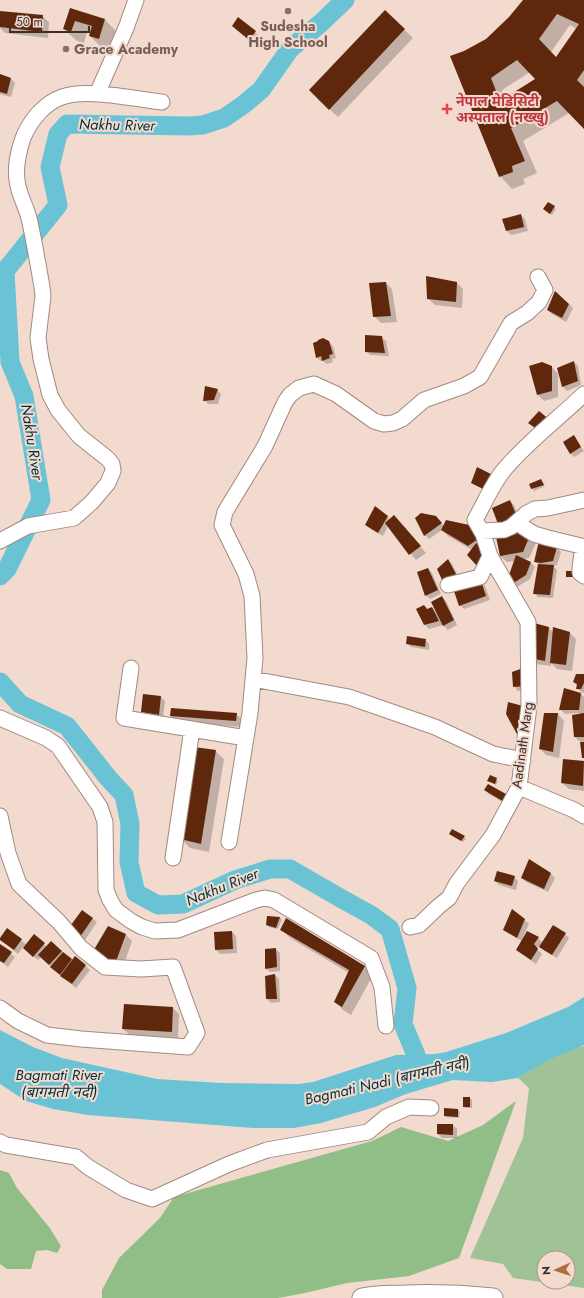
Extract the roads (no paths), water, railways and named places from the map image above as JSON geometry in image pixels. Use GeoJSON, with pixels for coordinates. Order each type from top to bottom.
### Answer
{"type":"FeatureCollection","features":[{"type":"Feature","properties":{"kind":"main road"},"geometry":{"type":"LineString","coordinates":[[362,1298],[375,1295],[416,1294],[468,1295],[493,1298]]}},
{"type":"Feature","properties":{"kind":"street"},"geometry":{"type":"LineString","coordinates":[[97,94],[126,28],[136,0]]}},
{"type":"Feature","properties":{"kind":"street"},"geometry":{"type":"LineString","coordinates":[[0,541],[28,526],[74,518],[92,502],[108,483],[113,471],[112,464],[108,459],[79,436],[58,410],[50,395],[41,359],[38,338],[43,296],[42,286],[29,218],[18,186],[16,167],[19,149],[26,131],[36,116],[44,108],[62,97],[78,94],[97,94],[162,102]]}},
{"type":"Feature","properties":{"kind":"street"},"geometry":{"type":"LineString","coordinates":[[229,842],[246,738],[255,658],[252,596],[246,574],[222,525],[226,512],[265,446],[285,402],[290,395],[299,388],[314,384],[336,394],[374,422],[384,424],[398,421],[424,400],[464,386],[480,377],[511,323],[527,313],[539,302],[545,290],[538,277]]}},
{"type":"Feature","properties":{"kind":"street"},"geometry":{"type":"LineString","coordinates":[[584,394],[526,446],[502,472],[475,520],[482,533],[504,530],[517,523],[527,513],[535,509],[548,508],[584,500]]}},
{"type":"Feature","properties":{"kind":"street"},"geometry":{"type":"LineString","coordinates":[[517,523],[534,534],[581,546],[583,553],[579,570],[584,576]]}},
{"type":"Feature","properties":{"kind":"street","name":"Aadinath Marg"},"geometry":{"type":"LineString","coordinates":[[410,927],[419,925],[449,898],[457,883],[493,835],[519,787],[529,706],[528,622],[490,556],[482,533]]}},
{"type":"Feature","properties":{"kind":"street"},"geometry":{"type":"LineString","coordinates":[[448,585],[480,577],[490,556]]}},
{"type":"Feature","properties":{"kind":"street"},"geometry":{"type":"LineString","coordinates":[[131,668],[124,718],[246,738]]}},
{"type":"Feature","properties":{"kind":"street"},"geometry":{"type":"LineString","coordinates":[[253,679],[349,697],[435,727],[493,754],[523,760]]}},
{"type":"Feature","properties":{"kind":"street"},"geometry":{"type":"LineString","coordinates":[[0,718],[46,738],[58,746],[100,807],[105,822],[106,890],[116,910],[131,922],[142,928],[155,931],[178,930],[256,900],[265,898],[274,900],[371,958],[382,987],[386,1026]]}},
{"type":"Feature","properties":{"kind":"street"},"geometry":{"type":"LineString","coordinates":[[174,858],[192,729]]}},
{"type":"Feature","properties":{"kind":"street"},"geometry":{"type":"LineString","coordinates":[[519,787],[574,810],[584,816]]}},
{"type":"Feature","properties":{"kind":"street"},"geometry":{"type":"LineString","coordinates":[[0,816],[8,853],[19,884],[59,922],[81,948],[105,967],[141,969],[173,967],[197,1033],[188,1047],[47,1035],[18,1021],[0,1008]]}},
{"type":"Feature","properties":{"kind":"street"},"geometry":{"type":"LineString","coordinates":[[0,1142],[13,1146],[76,1157],[88,1167],[126,1190],[152,1199],[229,1164],[267,1150],[368,1132],[386,1117],[409,1108],[431,1108]]}},
{"type":"Feature","properties":{"kind":"water","name":"Bagmati River (बागमती नदी)"},"geometry":{"type":"Polygon","coordinates":[[[584,997],[584,1045],[550,1059],[518,1078],[492,1082],[453,1080],[406,1094],[375,1107],[321,1123],[294,1128],[253,1128],[88,1115],[53,1109],[26,1101],[0,1084],[0,1030],[33,1047],[62,1058],[157,1079],[221,1083],[298,1084],[313,1082],[396,1055],[435,1054],[446,1052],[506,1033],[568,1007],[584,997]]]}},
{"type":"Feature","properties":{"kind":"waterway","name":"Nakhu River"},"geometry":{"type":"LineString","coordinates":[[0,576],[7,569],[41,500],[24,396],[10,362],[5,271],[58,205],[50,167],[58,134],[67,124],[188,126],[203,125],[224,118],[261,90],[290,49],[345,0]]}},
{"type":"Feature","properties":{"kind":"waterway","name":"Nakhu River"},"geometry":{"type":"LineString","coordinates":[[0,682],[20,704],[67,726],[109,779],[124,795],[130,824],[129,862],[136,893],[158,905],[183,904],[235,880],[270,869],[290,869],[371,915],[390,929],[407,988],[403,1024],[416,1055],[417,1073]]}},
{"type":"Feature","properties":{"kind":"place","name":"Sudesha High School"},"geometry":{"type":"Point","coordinates":[288,11]}},
{"type":"Feature","properties":{"kind":"place","name":"Grace Academy"},"geometry":{"type":"Point","coordinates":[66,49]}},
{"type":"Feature","properties":{"kind":"place","name":"नेपाल मेडिसिटी अस्पताल (नख्खु)"},"geometry":{"type":"Point","coordinates":[447,109]}},
{"type":"Feature","properties":{"kind":"water label","name":"Bagmati Nadi (बागमती नदी)"},"geometry":{"type":"Point","coordinates":[387,1081]}}]}
